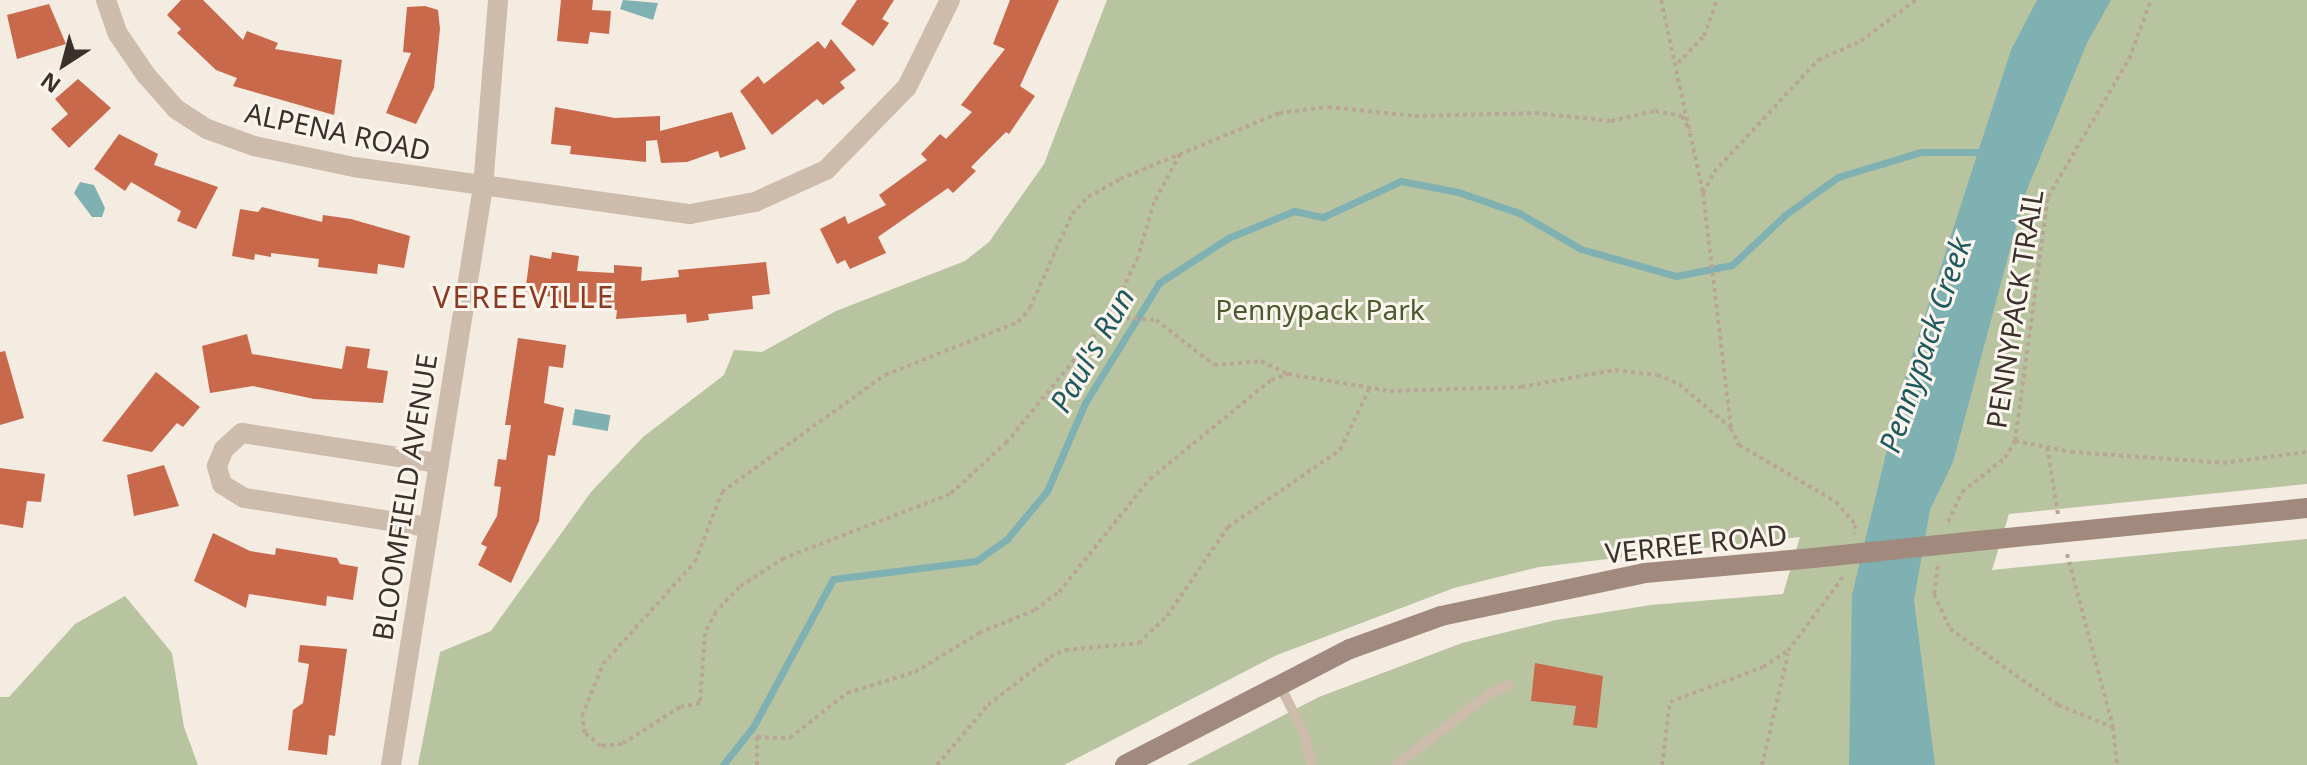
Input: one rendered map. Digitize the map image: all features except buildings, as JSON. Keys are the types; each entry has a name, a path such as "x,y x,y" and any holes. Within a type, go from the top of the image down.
{"main road":[{"name":"VERREE ROAD","path":"1125,765 1350,649 1441,616 1536,593 1645,573 2307,508"}],"street":[{"name":"ALPENA ROAD","path":"106,0 118,34 146,75 176,109 207,129 254,146 354,167 690,214 755,202 826,170 873,127 907,87 950,0"},
{"name":"BLOOMFIELD AVENUE","path":"391,765 483,187 498,0"},
{"path":"428,527 244,498 222,484 217,466 224,449 242,433 437,463"}],"lane":[{"path":"1279,684 1304,733 1312,765"},
{"path":"1396,765 1509,685"}],"path":[{"path":"1661,0 1678,63 1703,193 1714,309"},
{"path":"1678,63 1704,36 1717,0"},
{"path":"1703,193 1714,172 1818,60 1861,41 1916,0"},
{"name":"PENNYPACK TRAIL","path":"1947,527 1962,492 2005,458 2015,441 2048,197 2129,59 2151,0"},
{"path":"1180,154 1154,202 1138,257 1110,316 1007,442 950,494 784,558 739,587 716,612 705,633 700,703 680,707 622,744 601,746 585,733 582,716 603,664 695,562 709,514 722,492 885,375 1018,322 1030,308 1072,214 1088,197 1180,154 1279,113 1328,107 1415,116 1535,113 1611,121 1655,111 1682,116 1690,131"},
{"path":"1110,316 1156,320 1214,365 1261,361 1288,374 1370,387 1521,387 1615,370 1657,375 1679,384 1731,428"},
{"path":"757,765 757,737 790,738 847,693 915,672 979,633 1035,610 1059,592 1150,479 1271,380 1288,374"},
{"path":"937,765 988,705 1050,657 1065,650 1139,643 1167,616 1228,527 1340,450 1370,387"},
{"path":"2015,441 2047,447 2223,463 2307,452"},
{"path":"2047,447 2062,533 2113,727 2117,765"},
{"path":"1941,553 1934,594 1950,629 2058,705 2113,727"},
{"path":"1762,765 1788,651"}],"green space":[{"name":"Pennypack Park","path":"1107,0 2307,0 2307,484 2009,514 1992,570 2307,539 2307,765 1187,765 1319,697 1462,643 1556,620 1651,605 1783,594 1800,537 1539,567 1454,588 1277,655 1064,765 418,765 440,652 491,631 591,492 643,437 724,375 734,350 762,352 836,311 965,261 989,242 1044,164"},
{"path":"125,596 172,653 184,727 198,765 0,765 0,697 9,697 75,624"}],"water":[{"path":"623,0 658,3 653,20 620,9"},
{"name":"Pennypack Creek","path":"2037,0 2111,0 2087,43 2024,197 1953,462 1930,510 1914,600 1935,765 1849,765 1852,595 1902,387 2011,50"},
{"path":"80,182 94,185 105,208 102,217 92,217 74,193"},
{"path":"575,409 610,415 608,431 572,425"}],"waterway":[{"name":"Paul's Run","path":"723,765 753,727 833,579 976,561 1007,539 1047,491 1085,403 1159,283 1228,238 1294,211 1323,217 1401,181 1458,192 1519,213 1581,249 1676,276 1732,265 1785,215 1838,177 1921,152 1986,152"}],"district":[{"name":"VEREEVILLE","path":"524,297"}]}
